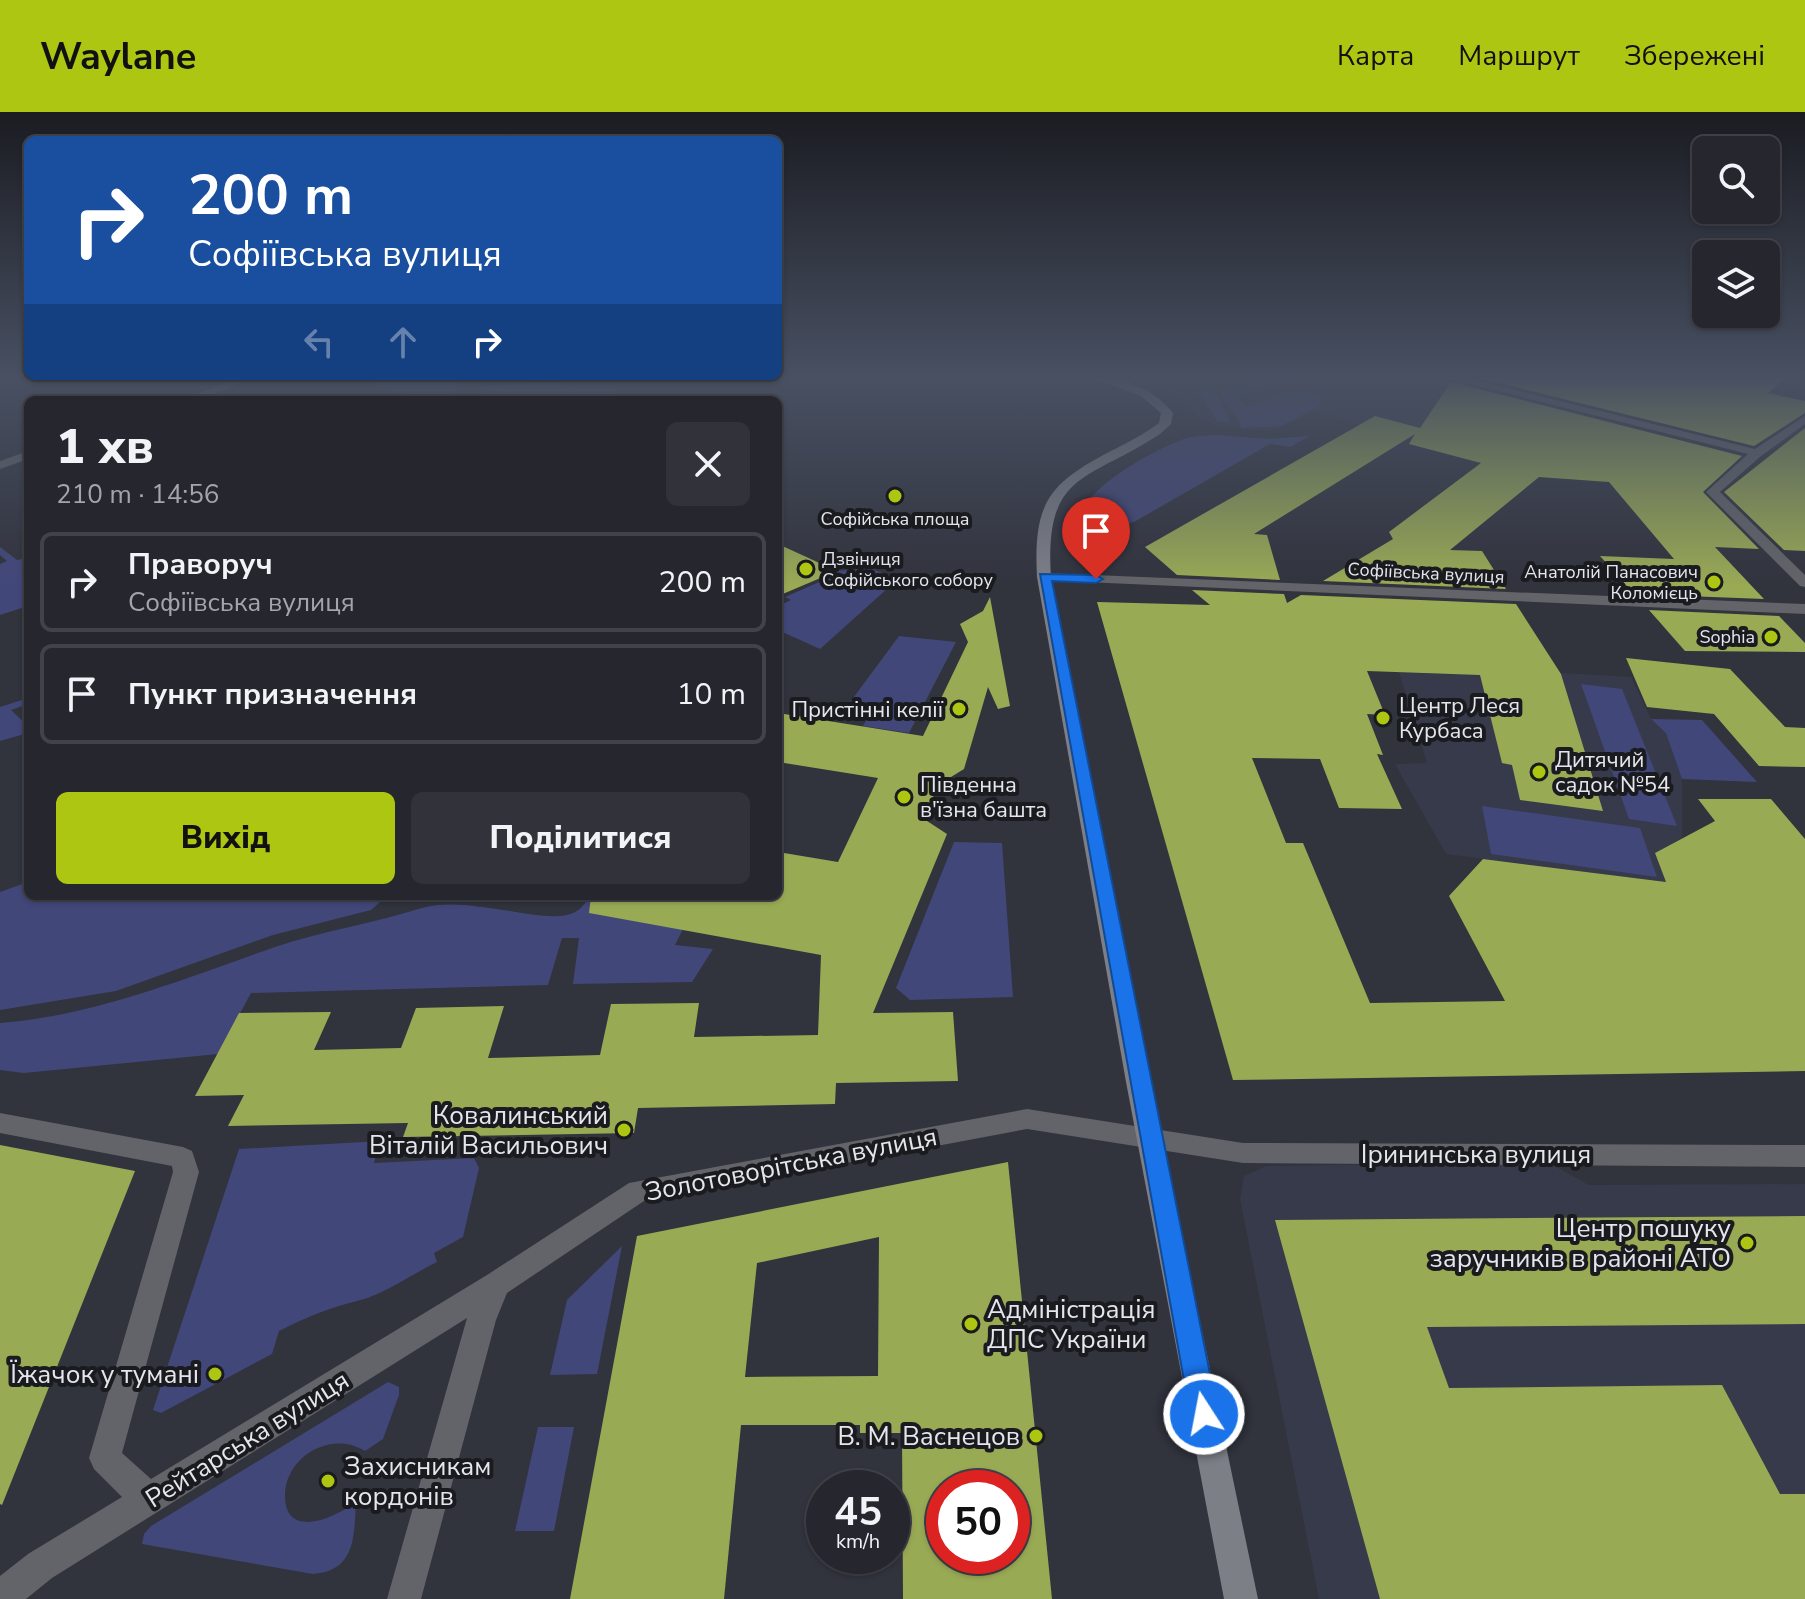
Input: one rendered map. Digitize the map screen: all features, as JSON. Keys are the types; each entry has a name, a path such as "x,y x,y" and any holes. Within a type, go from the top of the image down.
{"main road":[{"path":"1125,447 1069,480 1053,497 1042,522 1044,577 1149,1137 1241,1599"}],"street":[{"path":"1734,447 1757,453"},
{"path":"1765,447 1712,492 1805,583"},
{"path":"0,465 24,456"},
{"name":"Софіївська вулиця","path":"1044,577 1805,609"},
{"name":"Золотоворітська вулиця","path":"497,1284 638,1191 1027,1119 1149,1137"},
{"path":"0,1123 183,1158 186,1172 105,1458 149,1500"},
{"name":"Ірининська вулиця","path":"1149,1137 1243,1153 1805,1156"},
{"path":"404,1599 481,1320 497,1284"},
{"name":"Рейтарська вулиця","path":"0,1598 40,1566 497,1284"}],"shaded area":[{"path":"1164,447 1264,447 1134,522 1105,528 1082,521 1084,509 1092,497 1137,462"},
{"path":"1449,447 1588,447 1567,479"},
{"path":"0,547 17,560 24,559 24,607 0,615 0,564 7,561 0,555"},
{"path":"870,568 898,579 820,649 782,632 782,604 791,600 785,597 840,573 837,571"},
{"path":"899,636 956,642 909,733 863,726 872,710 848,705"},
{"name":"Дитячий садок №54","path":"1477,668 1631,677 1651,719 1666,732 1682,779 1682,838 1655,853 1666,882 1446,854 1395,764 1427,763 1399,672 1437,674"},
{"path":"1581,684 1622,689 1677,826 1629,819"},
{"path":"24,699 24,705 11,710 24,722 24,734 0,741 0,707"},
{"path":"1651,719 1702,720 1757,782 1682,779 1666,733"},
{"path":"1482,806 1640,828 1657,877 1491,854"},
{"path":"954,842 1002,843 1013,997 910,1000 896,988"},
{"path":"24,883 24,900 382,900 371,910 273,935 116,991 0,1010 0,892"},
{"path":"587,900 621,900 683,929 675,945 713,949 692,982 573,984 579,938 562,938 548,985 251,993 218,1054 24,1073 0,1070 0,1023 36,1019 106,1004 293,941 422,908 461,905 560,916 573,913"},
{"path":"380,1141 374,1163 474,1158 479,1168 463,1237 434,1253 437,1262 376,1294 319,1313 279,1331 272,1354 161,1413 153,1410 239,1149"},
{"path":"1547,1162 1589,1185 1805,1184 1805,1599 1319,1599 1240,1199 1244,1176 1266,1166"},
{"path":"622,1246 597,1374 550,1375 567,1300"},
{"path":"388,1382 399,1387 399,1395 383,1439 365,1451 339,1443 313,1450 302,1458 287,1481 287,1510 303,1522 326,1518 356,1501 350,1550 338,1566 313,1574 142,1544 144,1534 151,1526"},
{"path":"538,1427 574,1427 554,1531 515,1531"}],"building":[{"path":"1320,447 1393,447 1254,534 1267,535 1280,580 1177,575 1145,547"},
{"path":"1422,447 1708,447 1742,456 1703,492 1759,549 1715,547 1764,599 1634,594 1600,556 1674,559 1609,482 1539,477 1450,550 1482,551 1506,589 1323,581 1393,539 1389,532 1481,463"},
{"path":"1780,447 1805,447 1805,551 1784,550 1724,492"},
{"name":"Дзвіниця Софійського собору","path":"782,546 837,571 782,594"},
{"path":"1192,590 1284,594 1287,603 1301,595 1516,604 1561,674 1603,811 1520,800 1512,765 1502,763 1480,675 1367,671 1385,715 1367,714 1383,755 1377,754 1402,809 1339,808 1320,759 1252,758 1286,843 1303,843 1370,1003 1505,1001 1449,896 1483,859 1666,882 1655,853 1715,821 1698,799 1771,799 1805,839 1805,1071 1233,1080 1097,602 1210,605"},
{"path":"990,597 1010,706 998,709 988,687 964,769 938,785 924,819 947,834 873,1013 953,1012 958,1081 836,1083 835,1104 638,1108 634,1133 403,1137 408,1123 228,1126 244,1095 195,1096 239,1013 331,1012 314,1050 401,1048 416,1008 504,1006 488,1058 600,1055 611,1004 699,1003 694,1037 818,1035 821,955 589,913 591,900 782,900 782,853 838,862 878,778 782,763 782,714 923,736 968,642 960,624 983,611"},
{"path":"1649,610 1779,616 1805,643 1805,652 1685,651"},
{"path":"1626,658 1730,669 1785,727 1805,728 1805,767 1759,766 1714,714 1647,707"},
{"path":"0,1145 135,1171 2,1505 0,1504"},
{"path":"1008,1162 1052,1599 903,1599 903,1574 910,1574 910,1470 902,1470 902,1433 860,1433 860,1425 741,1425 724,1599 570,1599 637,1236","holes":["879,1237 878,1376 745,1377 757,1263"]},
{"path":"1805,1216 1805,1324 1427,1327 1449,1388 1722,1385 1780,1494 1805,1494 1805,1599 1380,1599 1275,1220"}],"place":[{"name":"Софійська площа","path":"895,496"},
{"name":"Дзвіниця Софійського собору","path":"806,569"},
{"name":"Анатолій Панасович Коломієць","path":"1714,582"},
{"name":"Sophia","path":"1771,637"},
{"name":"Пристінні келії","path":"959,709"},
{"name":"Центр Леся Курбаса","path":"1383,718"},
{"name":"Дитячий садок №54","path":"1539,772"},
{"name":"Південна в'їзна башта","path":"904,797"},
{"name":"Ковалинський Віталій Васильович","path":"624,1130"},
{"name":"Центр пошуку заручників в районі АТО","path":"1747,1243"},
{"name":"Адміністрація ДПС України","path":"971,1324"},
{"name":"Їжачок у тумані","path":"215,1374"},
{"name":"В. М. Васнецов","path":"1036,1436"},
{"name":"Захисникам кордонів","path":"328,1481"}],"route":[{"path":"1096,579 1044,577 1138,1082 1204,1414"}]}
